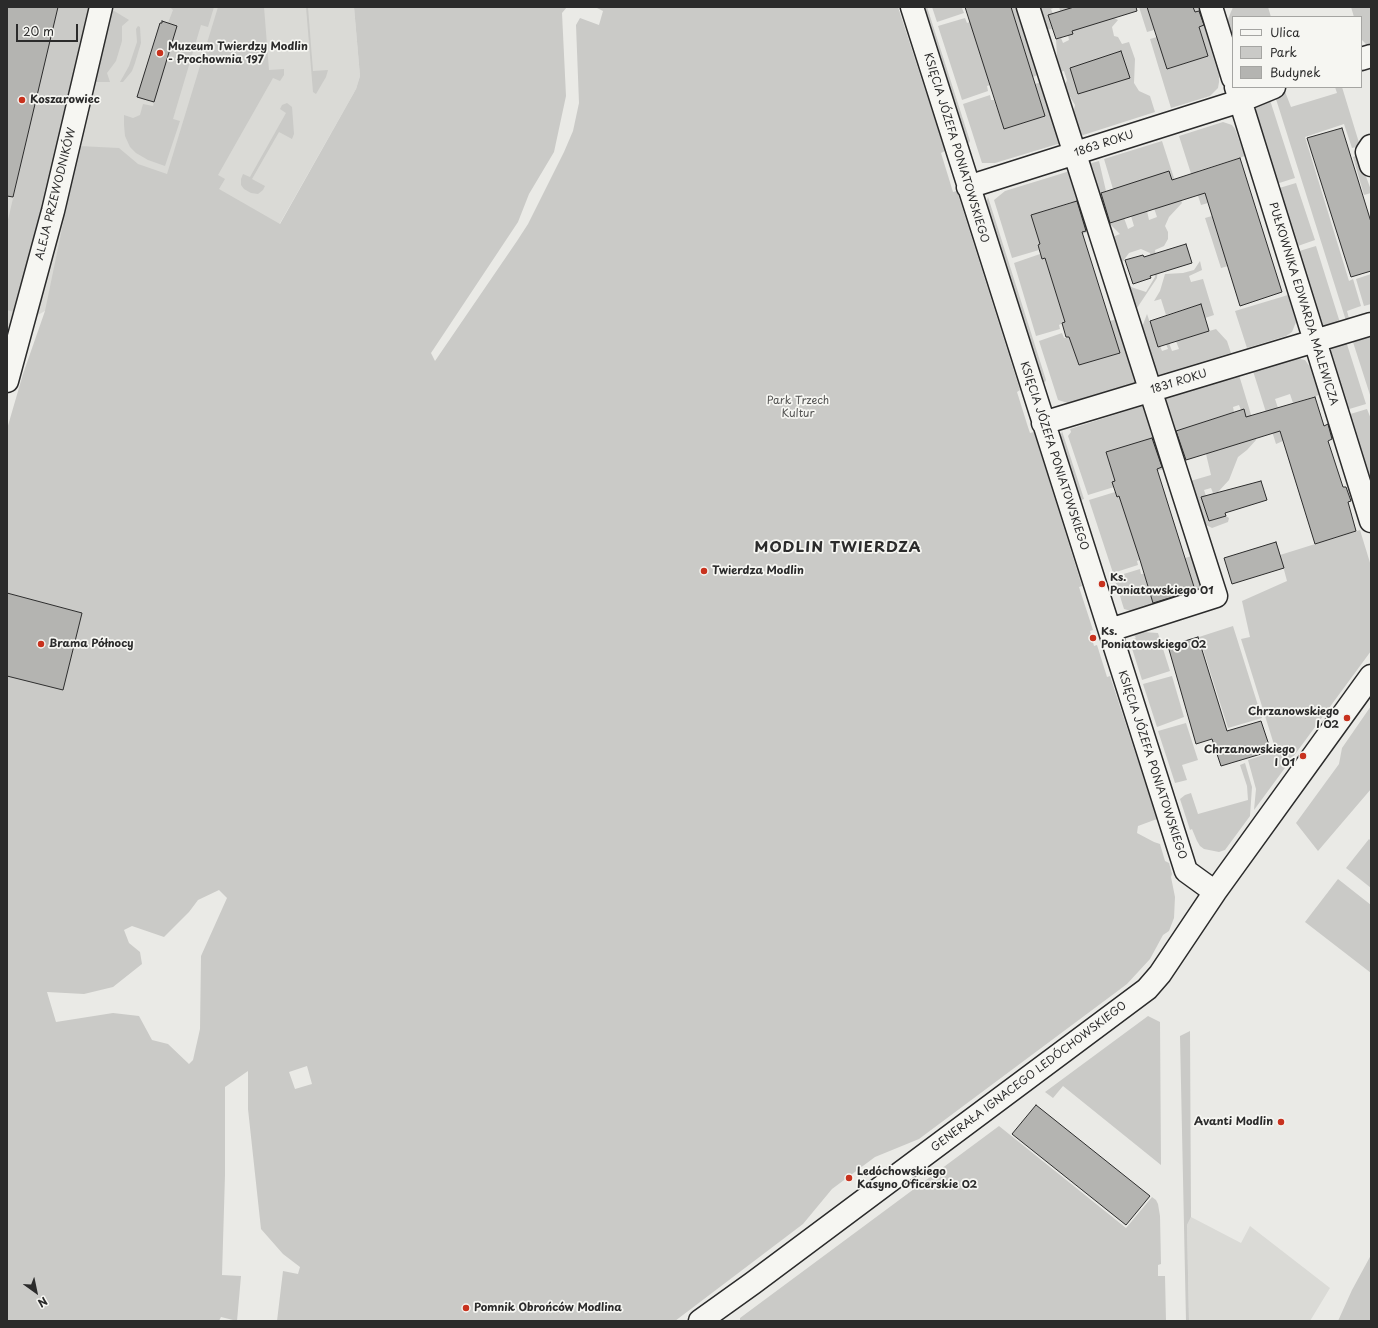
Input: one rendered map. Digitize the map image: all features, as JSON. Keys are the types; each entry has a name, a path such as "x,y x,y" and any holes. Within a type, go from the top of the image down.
{"street":[{"name":"ALEJA PRZEWODNIKÓW","path":"7,381 53,211 101,7"},
{"name":"KSIĘCIA JÓZEFA PONIATOWSKIEGO","path":"912,7 1186,871 1215,892"},
{"path":"1028,7 1216,596 1110,630"},
{"path":"1211,7 1232,75"},
{"name":"1863 ROKU","path":"968,187 1074,154 1238,94 1269,88"},
{"name":"PUŁKOWNIKA EDWARDA MALEWICZA","path":"1238,94 1371,521"},
{"path":"1371,146 1367,152 1371,166"},
{"name":"1831 ROKU","path":"1043,423 1371,324"},
{"name":"GENERAŁA IGNACEGO LEDÓCHOWSKIEGO","path":"700,1321 1147,989 1160,974 1215,892 1371,676"}],"shaded area":[{"path":"7,7 354,7 360,76 356,89 232,308 96,320 45,311 23,323 7,348"},
{"path":"1191,1217 1241,1243 1250,1226 1330,1288 1310,1321 1189,1321 1187,1225"}],"green space":[{"path":"58,7 93,7 17,313 7,310 7,224"},
{"path":"170,7 214,7 208,27 201,25 173,119 180,121 165,166 148,160 136,153 130,147 125,136 124,115 133,118 140,115 143,104 153,106 177,26 168,23 173,10"},
{"name":"Park Trzech Kultur","path":"218,7 264,7 269,70 284,69 284,75 280,81 273,78 218,175 225,179 219,189 280,224 356,89 360,76 354,7 567,7 562,13 566,96 554,152 529,194 518,222 431,353 435,361 528,224 573,131 579,103 576,25 580,18 599,25 603,11 595,7 898,7 945,151 941,153 953,192 957,191 1020,390 1017,392 1027,424 1030,433 1034,432 1082,586 1079,587 1093,630 1090,631 1094,646 1097,645 1107,677 1110,676 1157,819 1138,826 1137,833 1160,844 1165,861 1169,863 1172,874 1171,877 1175,897 1174,918 1169,931 1163,935 1150,959 1127,984 919,1139 875,1157 832,1189 803,1224 675,1321 277,1321 283,1271 298,1274 300,1267 283,1254 261,1229 248,1109 248,1071 225,1087 225,1175 222,1275 241,1276 237,1321 221,1317 219,1321 7,1321 7,676 63,690 82,613 7,593 7,429 23,374 45,311 79,146 119,148 138,164 167,174","holes":["219,890 227,898 201,956 200,1029 193,1060 189,1064 168,1044 152,1040 139,1016 113,1013 56,1022 47,992 84,994 113,987 142,964 140,952 129,943 124,930 132,926 164,937 189,912 198,900","307,1066 312,1084 295,1089 289,1072"]},
{"path":"306,7 308,7 313,71 328,70 326,77 316,94 313,92"},
{"path":"921,7 927,7 970,141 969,143 965,144"},
{"path":"932,7 965,7 962,8 964,13 937,22"},
{"path":"1011,7 1019,7 1040,74 1033,77"},
{"path":"1037,7 1056,7 1051,9 1053,14 1048,15 1052,29 1043,30"},
{"path":"1059,7 1093,7 1118,20 1112,27 1114,36 1118,37 1122,44 1129,42 1135,59 1134,83 1139,91 1150,96 1155,112 1077,137 1073,114 1075,105 1064,87 1067,80 1064,71 1058,72 1056,39 1061,38 1063,43 1069,40 1068,35 1073,34 1065,10 1060,11"},
{"path":"1139,7 1147,7 1154,30 1147,32"},
{"path":"1193,7 1198,7 1219,76 1218,88 1210,96 1171,108 1150,39 1157,37 1167,69 1208,56 1199,27 1203,25 1198,11 1195,12"},
{"path":"1233,7 1268,7 1271,16 1232,16 1232,45 1226,24"},
{"path":"1351,7 1371,7 1371,47 1362,40 1362,16 1354,16"},
{"path":"111,9 129,20 122,26 122,41 116,61 107,73 110,82 94,82"},
{"path":"965,18 967,23 970,22 990,85 987,86 988,91 962,100 938,26"},
{"path":"138,26 140,27 141,43 135,63 132,71 123,82 120,82 129,66 137,42 136,29"},
{"path":"1042,82 1061,143 995,163 982,163 963,104 990,95 991,100 994,100 1004,129 1045,116 1035,84"},
{"path":"1335,88 1342,88 1360,146 1352,148 1344,124 1305,137 1349,281 1353,279 1361,306 1347,311 1351,326 1348,327 1276,99 1279,90 1284,89 1291,107 1337,93"},
{"path":"1269,97 1295,178 1276,184 1253,109 1255,103"},
{"path":"287,103 292,107 294,134 292,139 279,132 252,179 265,186 258,194 251,193 244,189 241,185 243,174 250,177 286,113 280,109 282,105"},
{"path":"1223,122 1232,125 1235,129 1245,156 1198,171 1208,203 1201,205 1179,136"},
{"path":"1162,141 1182,203 1169,217 1165,226 1168,232 1168,239 1164,246 1155,250 1158,268 1157,278 1135,311 1110,238 1120,234 1109,223 1124,218 1128,229 1134,226 1131,216 1147,211 1149,220 1157,217 1154,208 1113,189 1104,159","holes":["1141,249 1150,253 1155,277 1146,292 1131,287 1121,264 1129,253"]},
{"path":"1358,155 1371,190 1371,193 1364,195 1353,157"},
{"path":"1099,161 1106,191 1099,194 1091,185 1084,165"},
{"path":"1070,171 1089,231 1083,234 1072,202 1031,215 1040,244 1037,245 1039,250 1012,258 994,200 1005,191"},
{"path":"1296,183 1315,240 1295,247 1276,189"},
{"path":"988,197 1046,380 1041,384 985,206"},
{"path":"1212,216 1228,266 1221,268 1205,218"},
{"path":"1316,246 1342,329 1326,329 1318,320 1296,252"},
{"path":"1040,254 1042,259 1045,258 1065,322 1059,325 1060,329 1036,336 1014,263"},
{"path":"1200,261 1202,270 1189,276 1191,282 1203,279 1214,315 1205,318 1201,304 1166,315 1161,299 1154,301 1160,291 1165,274 1183,273 1194,270"},
{"path":"1371,274 1371,304 1364,306 1356,279"},
{"path":"1288,295 1296,322 1292,332 1286,336 1247,348 1235,311"},
{"path":"1147,314 1158,346 1160,346 1162,351 1168,349 1166,344 1169,343 1172,351 1179,349 1176,341 1216,329 1227,341 1231,353 1152,377 1141,330"},
{"path":"1117,319 1137,382 1068,403 1058,400 1039,341 1062,333 1064,338 1069,337 1079,365 1120,353 1110,321"},
{"path":"1371,331 1371,398 1352,339"},
{"path":"1345,338 1366,404 1346,410 1329,357 1331,349 1336,343"},
{"path":"1296,358 1305,360 1310,367 1319,395 1293,403 1290,394 1275,399 1278,408 1273,410 1283,441 1276,444 1253,371"},
{"path":"1239,375 1256,431 1256,440 1238,457 1229,480 1218,492 1213,493 1211,488 1204,490 1206,496 1201,497 1209,521 1226,516 1229,518 1228,522 1212,528 1198,521 1187,482 1211,475 1206,454 1253,439 1244,409 1241,410 1239,405 1233,407 1234,412 1170,433 1160,400"},
{"path":"1145,405 1164,469 1157,471 1148,440 1106,452 1115,481 1112,482 1114,487 1088,495 1068,436 1071,432 1070,429"},
{"path":"1367,409 1371,419 1371,492 1347,415"},
{"path":"1062,431 1084,499 1078,501 1060,438"},
{"path":"1115,492 1117,496 1119,496 1140,560 1137,561 1138,565 1113,573 1089,500"},
{"path":"1360,530 1371,566 1371,651 1254,810 1256,789 1248,760 1276,751 1241,639 1250,637 1242,601 1287,581 1280,555"},
{"path":"1192,556 1202,589 1131,611 1124,609 1114,577 1140,569 1141,574 1144,574 1153,603 1195,590 1185,558"},
{"path":"1233,626 1262,718 1228,728 1199,637"},
{"path":"1143,632 1158,633 1170,671 1142,680 1130,642 1136,638 1134,635"},
{"path":"1172,676 1184,717 1157,727 1143,684"},
{"path":"1371,706 1371,789 1318,851 1296,823 1339,764 1342,748"},
{"path":"1186,723 1198,760 1182,765 1187,780 1175,783 1158,731"},
{"path":"1245,763 1252,787 1250,816 1225,850 1219,852 1204,849 1197,841 1192,829 1190,830 1180,799 1191,793 1198,814 1248,800 1247,786 1240,765"},
{"path":"1369,839 1371,841 1371,888 1346,868"},
{"path":"1338,879 1371,905 1371,973 1305,922"},
{"path":"1148,1016 1160,1022 1161,1165 1063,1086 1053,1098 1045,1092"},
{"path":"1190,1031 1191,1217 1187,1225 1189,1321 1186,1321 1180,1036"},
{"path":"999,1126 1126,1228 1152,1197 1156,1200 1160,1216 1161,1264 1158,1265 1158,1276 1165,1276 1166,1321 740,1321 740,1318"},
{"path":"1371,1255 1371,1321 1338,1321 1352,1290"}],"building":[{"name":"Koszarowiec","path":"7,7 58,7 13,197 7,196"},
{"path":"965,7 1011,7 1045,116 1004,129"},
{"path":"1074,7 1136,7 1137,11 1072,31 1073,34 1056,39 1048,15"},
{"path":"1147,7 1193,7 1195,12 1199,11 1204,25 1199,27 1208,56 1167,69"},
{"path":"162,21 177,26 154,102 137,97 160,23 162,23"},
{"path":"1121,51 1130,78 1078,94 1070,68"},
{"path":"1342,128 1371,222 1371,271 1351,277 1307,138"},
{"path":"1240,158 1282,292 1240,306 1205,193 1110,223 1101,193 1169,171 1172,180"},
{"path":"1077,201 1086,231 1082,232 1120,353 1079,365 1069,337 1066,337 1062,323 1065,322 1045,258 1042,259 1038,245 1040,244 1031,215"},
{"path":"1186,244 1192,263 1150,276 1151,278 1133,284 1125,260 1143,255 1144,257"},
{"path":"1201,304 1209,331 1158,347 1150,321"},
{"path":"1315,397 1324,426 1328,424 1332,439 1328,441 1343,487 1346,487 1351,501 1348,502 1356,531 1315,544 1280,431 1186,460 1176,431 1244,409 1246,417"},
{"path":"1152,438 1162,467 1157,469 1195,590 1153,603 1119,496 1117,497 1112,482 1115,481 1106,452"},
{"path":"1261,481 1267,500 1225,513 1226,516 1209,521 1201,497"},
{"path":"1276,542 1284,568 1232,584 1224,558"},
{"name":"Brama Północy","path":"7,593 82,613 63,690 7,676"},
{"path":"1198,637 1227,731 1261,721 1271,751 1221,766 1212,739 1196,744 1168,646"},
{"path":"1036,1105 1150,1196 1126,1225 1012,1134"}],"place":[{"name":"Muzeum Twierdzy Modlin - Prochownia 197","path":"160,53"},
{"name":"Koszarowiec","path":"22,100"},
{"name":"Twierdza Modlin","path":"704,571"},
{"name":"Ks. Poniatowskiego 01","path":"1102,584"},
{"name":"Ks. Poniatowskiego 02","path":"1093,638"},
{"name":"Brama Północy","path":"41,644"},
{"name":"Chrzanowskiego I 02","path":"1347,718"},
{"name":"Chrzanowskiego I 01","path":"1303,756"},
{"name":"Avanti Modlin","path":"1281,1122"},
{"name":"Ledóchowskiego Kasyno Oficerskie 02","path":"849,1178"},
{"name":"Pomnik Obrońców Modlina","path":"466,1308"}],"district":[{"name":"MODLIN TWIERDZA","path":"838,548"}]}
